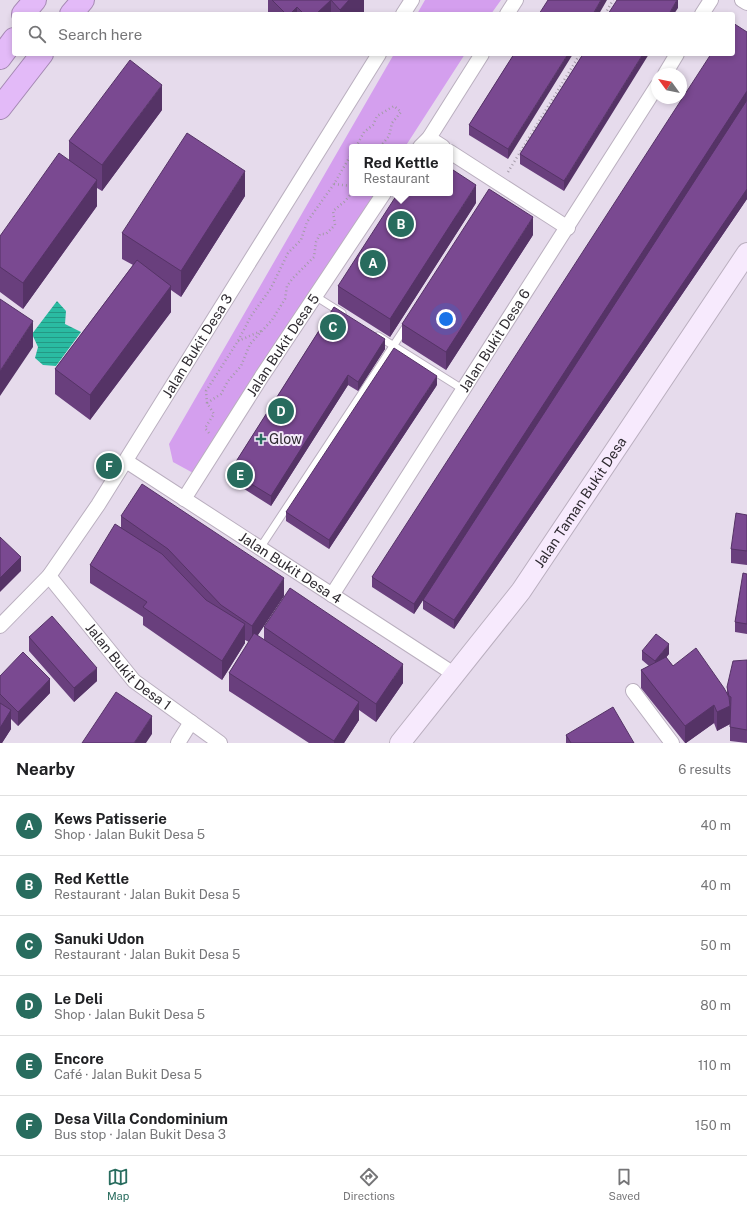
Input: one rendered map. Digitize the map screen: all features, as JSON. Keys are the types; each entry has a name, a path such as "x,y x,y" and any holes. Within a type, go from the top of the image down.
{"highway":[{"path":"25,12 35,0"},
{"path":"33,12 42,0"},
{"path":"75,12 84,0"},
{"path":"0,43 12,28"},
{"path":"0,58 12,42"},
{"path":"0,108 36,56"},
{"path":"0,108 40,56"}],"street":[{"path":"404,12 412,0"},
{"path":"508,12 516,0"},
{"path":"703,12 711,0"},
{"path":"742,0 747,3"},
{"name":"Jalan Bukit Desa 3","path":"0,626 49,576 126,461 377,56"},
{"path":"425,143 481,56"},
{"path":"669,68 676,56"},
{"name":"Jalan Bukit Desa 6","path":"332,594 568,228 651,96"},
{"path":"453,154 498,187 568,228"},
{"name":"Jalan Bukit Desa 5","path":"184,499 315,296 382,196"},
{"name":"Jalan Taman Bukit Desa","path":"400,743 522,591 747,253"},
{"name":"Jalan Bukit Desa 4","path":"126,461 454,674"},
{"name":"Jalan Bukit Desa 1","path":"49,576 134,681 220,743"},
{"path":"633,691 672,743"},
{"path":"178,743 191,722"}],"lane":[{"path":"315,296 348,317"},
{"path":"260,548 410,320"},
{"path":"374,334 464,390"}],"path":[{"path":"606,12 613,0"},
{"path":"498,187 579,56"},
{"path":"358,144 364,132 373,125 377,116 394,106 401,112 392,123 389,136 382,144"},
{"path":"215,450 212,438 205,428 214,414 207,403 206,391 238,341 251,316 271,288 288,253 301,240 307,222 334,184 349,158"},
{"path":"334,184 349,186"},
{"path":"207,403 221,394 228,382 241,366 250,344 262,331 285,299 287,286 314,257 316,242 320,234 326,234 335,225 334,211 349,196"},
{"path":"238,341 262,331"}],"shaded area":[{"path":"425,0 501,0 492,12 418,12"},
{"path":"393,56 464,56 407,144 349,144 349,196 374,196 195,474 173,462 169,444"},
{"path":"57,301 66,311 65,324 81,332 56,366 43,365 35,358 38,347 32,334"}],"building":[{"path":"272,0 331,0 318,12 302,12 297,7 292,12 284,12"},
{"path":"331,0 349,0 340,10"},
{"path":"548,0 601,0 594,12 540,12"},
{"path":"617,0 677,0 670,12 609,12"},
{"path":"735,24 747,32 747,91 414,604 372,577 679,104 687,104 687,91 710,56 735,56"},
{"path":"513,56 567,56 508,149 469,125"},
{"path":"582,56 642,56 564,181 520,154"},
{"path":"130,60 162,85 102,165 69,141"},
{"path":"747,100 747,189 454,620 423,600"},
{"path":"187,133 245,171 181,271 122,233"},
{"path":"59,153 97,180 23,283 0,267 0,236"},
{"path":"453,170 476,185 390,319 338,286 396,196 453,196"},
{"path":"489,189 533,217 446,352 402,324"},
{"path":"137,260 171,286 90,395 55,369"},
{"path":"0,299 33,321 0,371"},
{"path":"334,307 385,339 358,382 348,375 271,496 230,471"},
{"path":"394,348 437,376 329,540 286,512"},
{"path":"142,484 284,578 252,626 221,605 168,549 121,516"},
{"path":"736,513 747,515 747,551 731,549"},
{"path":"115,524 162,554 206,600 245,624 222,661 143,607 147,602 90,565"},
{"path":"0,537 21,557 0,578"},
{"path":"743,573 747,574 747,624 735,622"},
{"path":"290,588 403,664 376,704 264,627"},
{"path":"52,616 97,668 74,688 29,637"},
{"path":"254,633 359,702 334,741 229,673"},
{"path":"656,634 669,644 655,661 642,651"},
{"path":"696,648 724,688 729,697 730,706 717,712 714,705 685,726 641,670 666,657 673,666"},
{"path":"23,652 50,679 18,712 0,694 0,676"},
{"path":"747,660 747,730 730,727 731,697 729,696 727,687 733,661"},
{"path":"116,692 152,716 134,743 82,743"},
{"path":"0,703 11,710 0,728"},
{"path":"613,707 634,743 571,743 566,735"}],"place":[{"name":"Red Kettle","path":"401,224"},
{"name":"Kews Patisserie","path":"373,263"},
{"name":"Sanuki Udon","path":"333,327"},
{"name":"Le Deli","path":"281,411"},
{"name":"Glow","path":"261,439"},
{"name":"Desa Villa Condominium","path":"109,466"},
{"name":"Encore","path":"240,475"}]}
